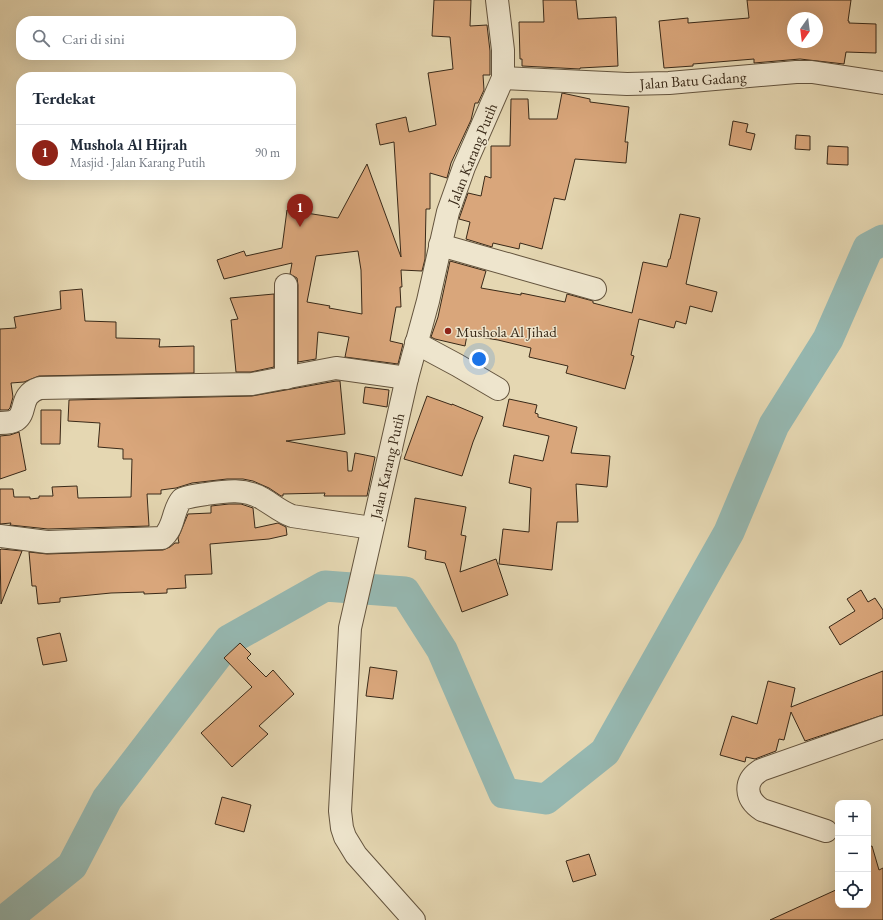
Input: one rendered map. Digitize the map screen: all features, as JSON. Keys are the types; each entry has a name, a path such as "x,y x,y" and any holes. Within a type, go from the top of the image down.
{"street":[{"name":"Jalan Karang Putih","path":"414,920 356,855 345,837 342,828 340,811 350,628 407,378 428,301 448,212 464,167 503,78 503,50 497,0"},
{"name":"Jalan Batu Gadang","path":"503,78 619,84 669,83 796,72 812,72 883,84"},
{"path":"440,245 595,289"},
{"path":"286,285 286,378"},
{"path":"416,343 498,389"},
{"path":"0,423 17,420 20,416 28,394 40,388 252,384 336,368 407,378"},
{"path":"0,536 48,542 162,538 170,529 179,502 182,499 230,490 253,494 284,513 292,516 371,533"},
{"path":"826,831 762,810 755,805 749,791 748,785 750,779 754,774 761,770 883,727"}],"building":[{"path":"434,0 471,0 470,26 487,25 490,51 490,75 483,75 484,90 478,103 475,103 471,120 451,163 447,178 430,173 430,209 426,209 425,259 422,271 401,270 401,307 396,307 390,341 403,344 398,364 345,357 349,337 318,332 316,359 298,362 298,285 297,278 290,274 292,263 224,279 217,260 244,251 246,256 282,248 287,210 338,218 367,164 401,257 394,142 380,145 376,124 406,117 409,132 436,125 428,73 453,69 450,37 432,36","holes":["358,251 361,270 362,314 307,302 316,256"]},
{"path":"543,0 576,0 578,19 616,17 618,66 580,69 522,66 522,59 520,59 519,22 544,22"},
{"path":"747,0 851,0 849,23 876,24 876,53 846,52 844,64 800,59 754,63 754,59 664,68 659,21 688,18 688,23 749,18"},
{"path":"562,93 590,99 590,102 629,107 625,142 628,142 626,163 575,159 565,200 554,198 542,249 520,243 519,249 493,243 492,247 466,239 470,222 459,219 468,193 481,196 485,176 491,178 491,146 510,146 511,99 528,99 529,119 557,119"},
{"path":"733,121 748,124 746,132 755,134 751,150 729,145"},
{"path":"796,135 810,136 810,150 795,149"},
{"path":"828,146 848,147 848,165 827,164"},
{"path":"680,214 700,218 686,284 717,292 712,312 690,306 686,324 676,321 674,328 639,319 631,355 634,356 625,389 566,373 568,366 529,357 531,348 498,340 467,335 465,346 431,337 438,317 450,261 486,271 481,288 521,295 521,293 565,302 567,294 593,301 593,303 632,313 643,262 667,267"},
{"path":"82,289 85,321 116,322 116,338 160,339 159,347 194,346 194,373 39,376 24,382 11,383 13,397 10,408 8,410 0,410 0,329 16,328 14,317 61,309 60,291"},
{"path":"274,294 274,367 251,372 236,372 231,320 238,319 230,298"},
{"path":"340,381 345,434 286,441 347,452 348,471 352,471 355,453 375,457 367,496 324,496 325,493 283,494 283,496 281,496 269,488 253,481 243,479 227,479 192,483 176,488 161,490 161,494 147,494 149,526 48,529 10,525 11,523 0,524 0,489 13,489 14,497 30,497 30,499 39,498 39,496 53,496 52,487 77,486 78,498 131,497 132,459 123,459 123,449 98,447 100,423 68,421 69,400 252,396"},
{"path":"365,387 389,390 387,407 363,403"},
{"path":"427,396 452,404 483,417 462,476 404,459"},
{"path":"509,399 537,405 535,413 538,414 538,417 577,427 571,453 610,456 607,487 576,484 578,522 557,522 552,570 499,564 503,529 529,532 531,488 509,483 514,455 543,461 549,436 503,426"},
{"path":"41,410 61,410 60,444 41,444"},
{"path":"19,432 26,470 0,479 0,436"},
{"path":"415,498 466,507 461,535 466,536 460,572 496,559 508,595 462,612 445,563 425,559 426,551 408,547"},
{"path":"241,504 253,508 255,528 278,523 286,527 287,535 269,539 210,544 212,574 185,575 186,588 167,589 167,593 111,593 60,598 60,602 38,604 36,586 32,586 29,552 47,554 163,550 175,543 179,543 178,538 188,514 211,513 211,506"},
{"path":"0,550 22,551 1,604"},
{"path":"861,590 868,602 875,598 883,610 883,618 840,645 829,627 855,611 847,599"},
{"path":"60,633 67,661 43,665 37,638"},
{"path":"240,643 251,654 247,658 266,677 273,670 294,694 259,726 268,734 232,767 201,733 252,687 224,658"},
{"path":"370,667 397,671 393,699 366,696"},
{"path":"883,671 883,715 805,741 791,712 784,740 779,739 776,751 755,759 746,757 745,762 720,755 732,716 757,724 768,681 795,688 791,707"},
{"path":"222,797 251,805 244,832 215,824"},
{"path":"871,846 879,870 883,868 883,920 770,920 835,890 835,908 871,908"},
{"path":"589,854 596,875 573,882 566,861"}],"waterway":[{"path":"5,920 72,866 107,799 229,640 325,586 405,592 442,650 504,793 546,799 605,752 729,532 774,425 828,339 868,248 883,240"}],"place":[{"name":"Mushola Al Hijrah","path":"300,227"},
{"name":"Mushola Al Jihad","path":"448,331"}]}
